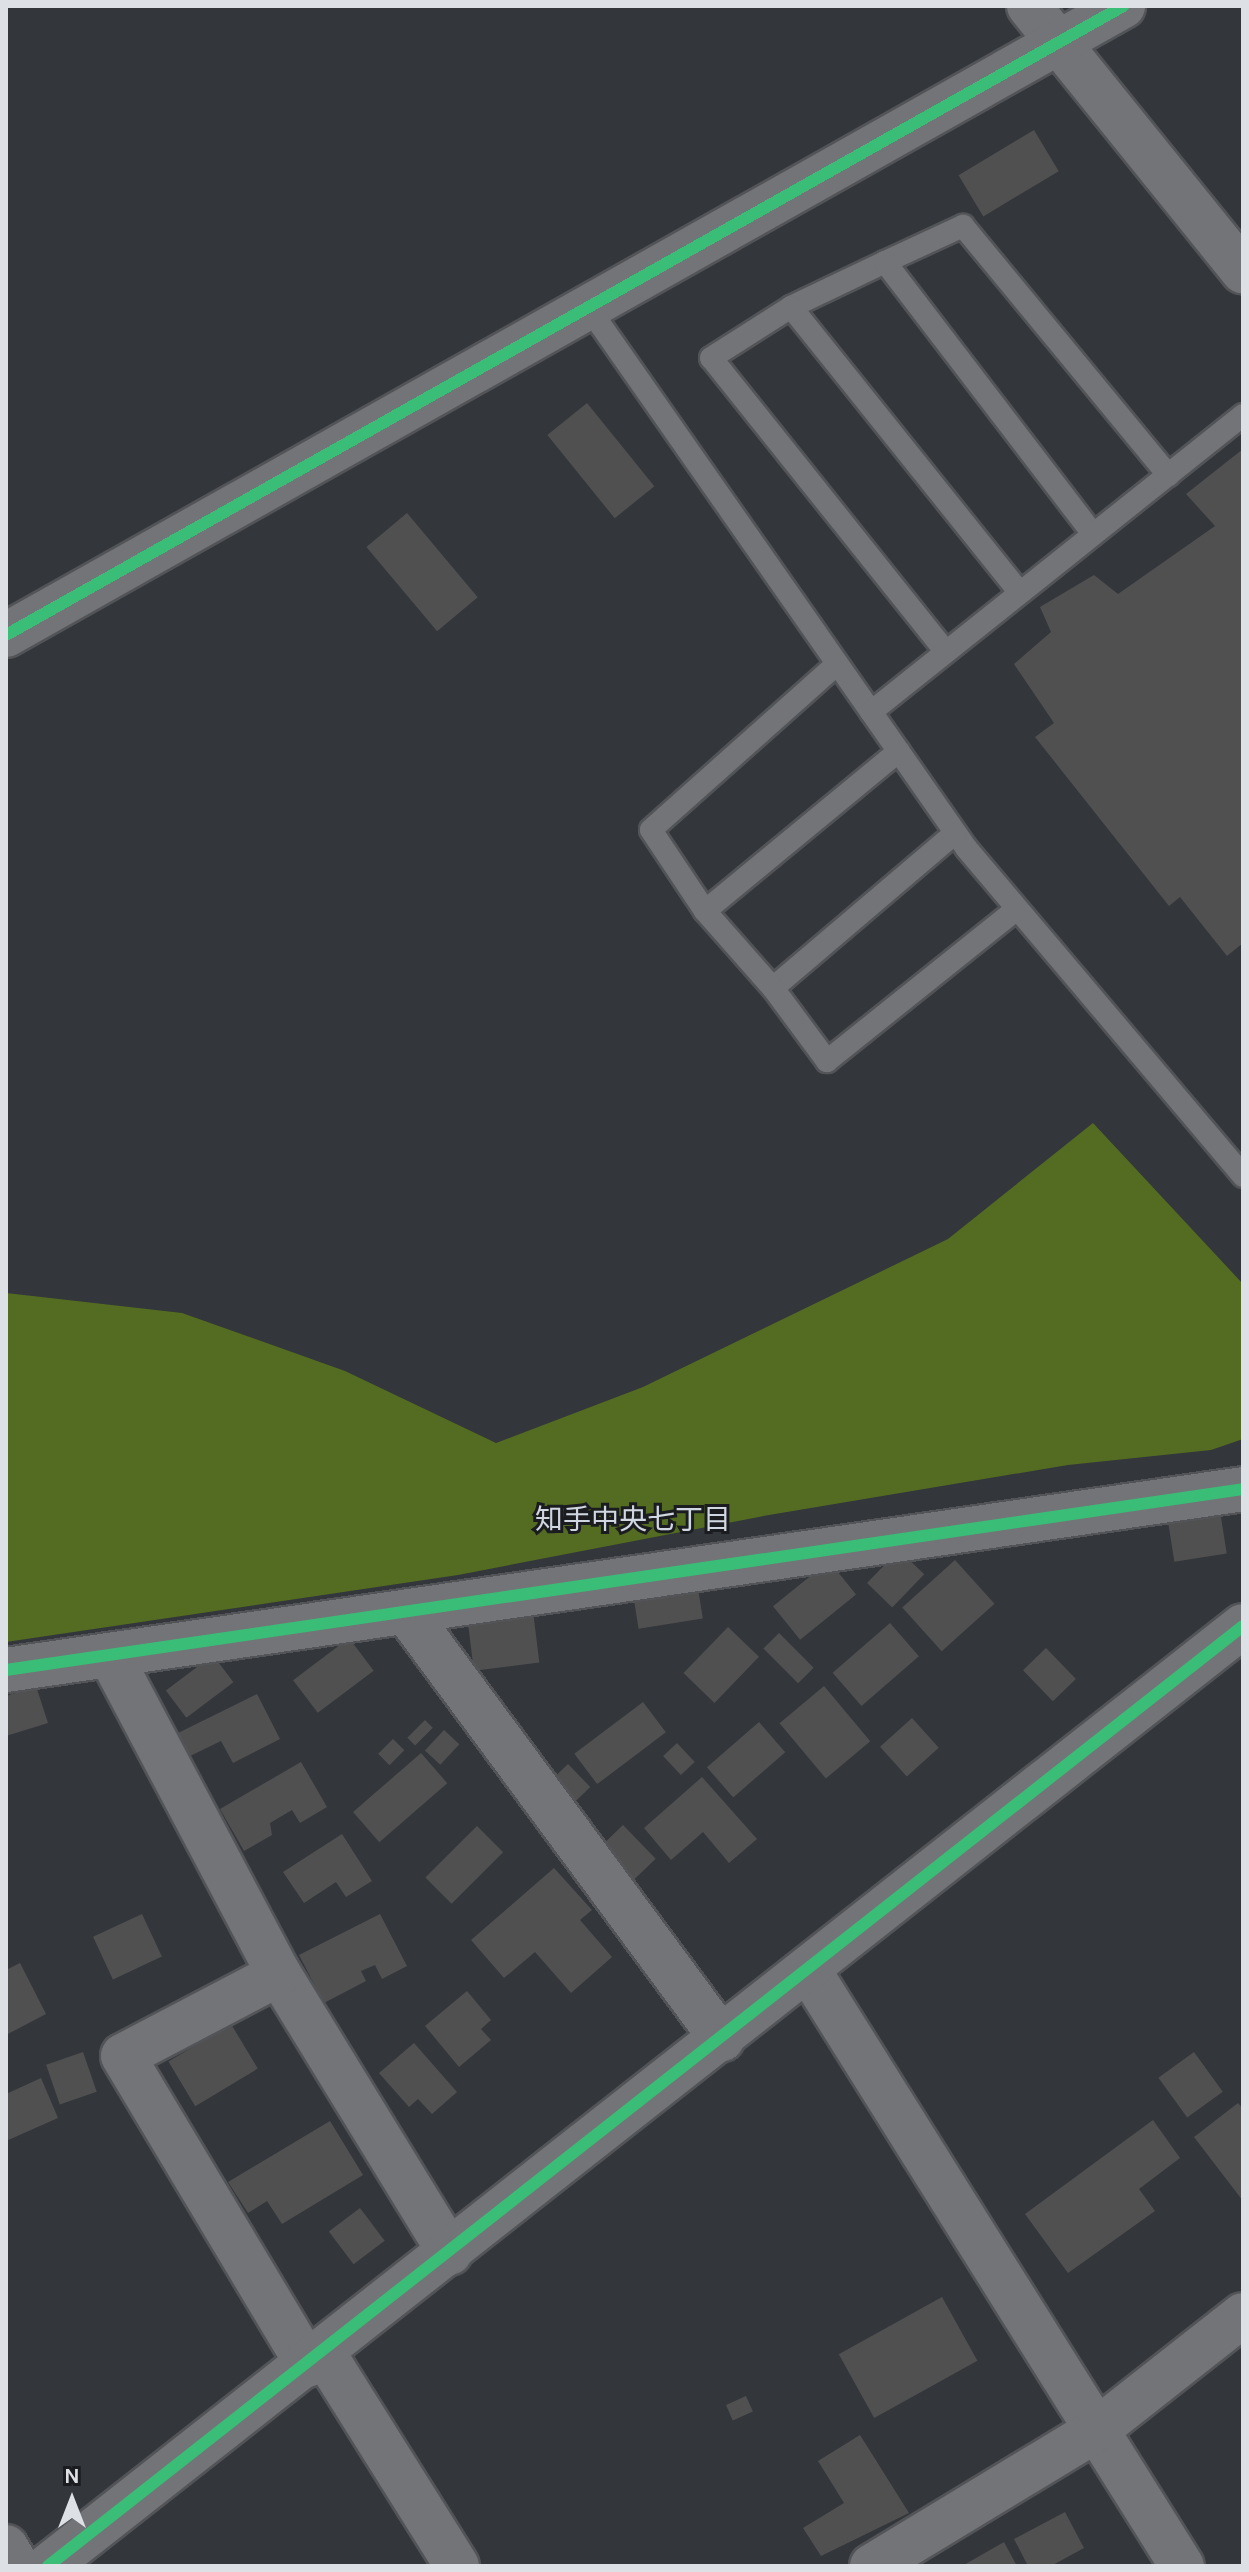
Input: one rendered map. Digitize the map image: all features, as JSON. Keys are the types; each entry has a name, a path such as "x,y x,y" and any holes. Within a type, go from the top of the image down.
{"street":[{"path":"1029,6 1243,271"},
{"path":"6,635 1123,6"},
{"path":"6,1670 1243,1489"},
{"path":"407,1613 722,2039"},
{"path":"48,2566 316,2360 1243,1626"},
{"path":"111,1657 279,1974 450,2253"},
{"path":"809,1971 1182,2566"},
{"path":"279,1974 123,2056 316,2360 457,2566"},
{"path":"872,2566 1098,2429 1243,2315"},
{"path":"6,2547 17,2566"}],"lane":[{"path":"946,652 711,358 791,307 963,226 1168,475"},
{"path":"885,262 1093,534"},
{"path":"588,307 955,833 1243,1176"},
{"path":"791,307 1020,593"},
{"path":"871,712 1243,415"},
{"path":"837,664 651,830 705,911 773,988 827,1061 1017,909"},
{"path":"705,911 899,751"},
{"path":"773,988 955,833"}],"green space":[{"path":"1093,1123 1243,1284 1243,1439 1211,1450 1068,1465 769,1515 458,1575 6,1642 6,1293 182,1313 345,1371 496,1443 643,1387 948,1239"}],"building":[{"path":"1034,130 1059,171 983,216 959,175"},
{"path":"587,403 654,486 615,518 547,435"},
{"path":"1243,449 1243,943 1227,956 1180,897 1169,906 1035,737 1054,723 1014,664 1051,632 1040,607 1094,575 1118,594 1215,526 1186,494"},
{"path":"407,513 478,597 437,631 366,547"},
{"path":"1220,1511 1227,1553 1174,1562 1168,1519"},
{"path":"899,1550 924,1574 892,1607 867,1583"},
{"path":"955,1560 994,1604 942,1651 902,1608"},
{"path":"829,1561 856,1594 800,1640 773,1606"},
{"path":"697,1582 703,1619 639,1629 633,1592"},
{"path":"533,1611 539,1663 474,1671 467,1619"},
{"path":"890,1623 919,1656 862,1706 833,1673"},
{"path":"728,1627 759,1657 714,1703 684,1673"},
{"path":"779,1633 814,1668 798,1683 763,1649"},
{"path":"349,1638 374,1671 318,1713 293,1680"},
{"path":"1046,1648 1076,1679 1053,1701 1023,1670"},
{"path":"213,1655 233,1682 186,1718 166,1691"},
{"path":"36,1686 48,1723 6,1736 6,1696"},
{"path":"824,1686 870,1741 826,1778 780,1723"},
{"path":"257,1694 280,1739 233,1763 221,1741 188,1757 176,1734"},
{"path":"643,1702 666,1732 597,1784 574,1754"},
{"path":"912,1718 939,1748 907,1776 880,1747"},
{"path":"425,1720 433,1728 415,1745 407,1738"},
{"path":"759,1722 785,1752 733,1797 707,1767"},
{"path":"444,1730 459,1744 440,1765 425,1750"},
{"path":"393,1739 404,1750 389,1765 378,1754"},
{"path":"677,1743 695,1762 681,1775 663,1756"},
{"path":"421,1753 447,1783 379,1842 353,1812"},
{"path":"301,1762 327,1807 300,1823 292,1810 270,1823 272,1835 244,1851 220,1809"},
{"path":"568,1764 590,1787 569,1807 547,1784"},
{"path":"702,1777 757,1839 729,1863 703,1832 671,1860 644,1828"},
{"path":"623,1825 656,1859 630,1884 597,1850"},
{"path":"477,1826 503,1852 452,1904 425,1878"},
{"path":"342,1834 372,1881 346,1897 336,1882 304,1903 283,1872"},
{"path":"554,1868 592,1910 580,1920 612,1957 571,1993 535,1952 504,1978 471,1940"},
{"path":"142,1914 162,1957 113,1979 93,1937"},
{"path":"380,1914 407,1966 382,1979 375,1965 361,1971 366,1981 324,2003 299,1955"},
{"path":"20,1963 46,2014 6,2035 6,1970"},
{"path":"467,1991 491,2020 481,2029 491,2040 459,2067 425,2026"},
{"path":"231,2024 258,2069 195,2106 168,2062"},
{"path":"414,2043 457,2092 432,2114 418,2099 409,2107 379,2073"},
{"path":"83,2052 97,2092 60,2104 46,2065"},
{"path":"1194,2052 1223,2092 1187,2118 1158,2078"},
{"path":"41,2078 58,2118 6,2141 6,2094"},
{"path":"1238,2103 1243,2109 1243,2201 1194,2137"},
{"path":"1153,2120 1180,2158 1139,2189 1155,2211 1068,2273 1025,2214"},
{"path":"330,2121 363,2175 282,2224 267,2201 248,2213 228,2182"},
{"path":"360,2208 385,2241 354,2264 329,2231"},
{"path":"942,2297 977,2361 874,2418 839,2354"},
{"path":"746,2396 753,2412 733,2420 726,2405"},
{"path":"860,2435 909,2513 821,2556 803,2528 844,2503 818,2461"},
{"path":"1065,2512 1084,2548 1051,2566 1028,2566 1014,2539"},
{"path":"1004,2542 1017,2566 962,2566"}],"cycle path":[{"path":"6,635 1123,6"},
{"path":"6,1670 1243,1489"},
{"path":"48,2566 1243,1626"}],"district":[{"name":"知手中央七丁目","path":"633,1520"}]}
